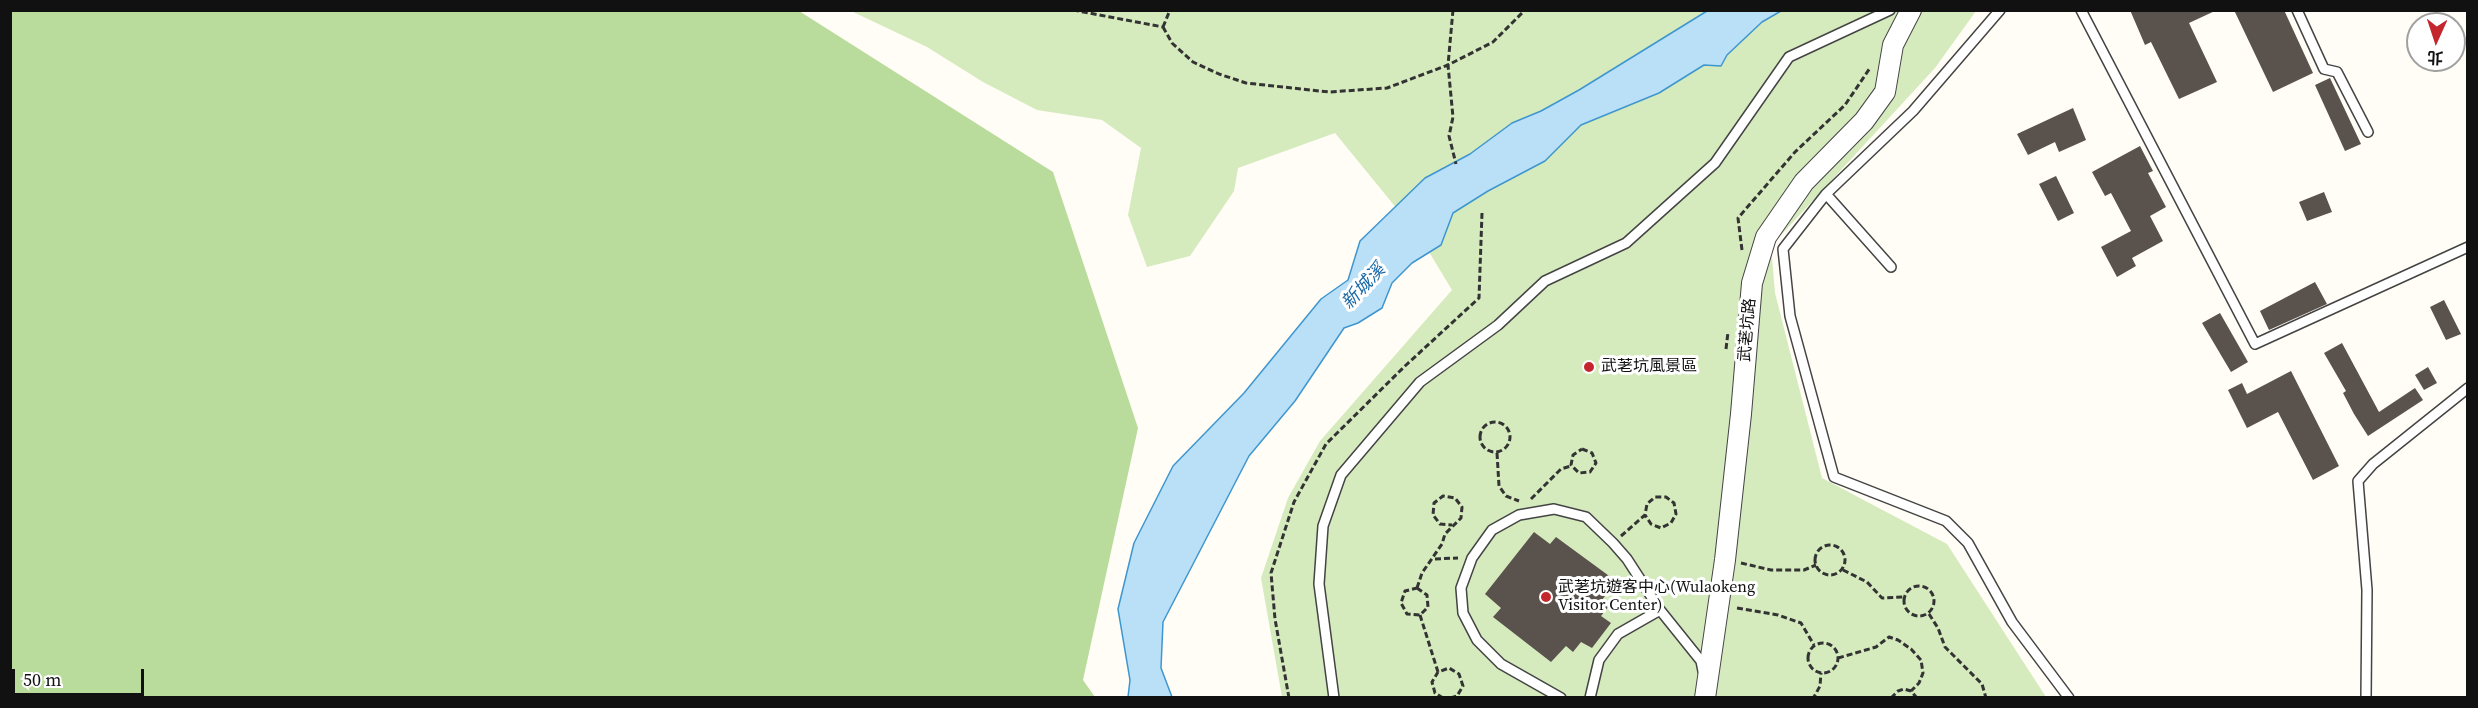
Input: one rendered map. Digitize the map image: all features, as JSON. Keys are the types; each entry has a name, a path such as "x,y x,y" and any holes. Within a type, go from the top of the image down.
{"street":[{"name":"武荖坑路","path":"1705,691 1725,560 1752,283 1766,237 1804,182 1864,122 1885,92 1893,45 1911,10"}],"lane":[{"path":"1334,698 1319,584 1323,526 1341,475 1420,382 1498,325 1545,281 1626,243 1715,163 1789,57 1890,10"},
{"path":"2000,10 1913,111 1826,194 1783,249 1790,316 1834,477 1946,521 1968,543 2012,622 2069,698"},
{"path":"2081,10 2256,344 2468,247"},
{"path":"2297,10 2324,69 2337,72 2368,132"},
{"path":"1826,194 1891,267"},
{"path":"2366,698 2367,590 2358,481 2373,464 2468,388"},
{"path":"1561,698 1501,664 1477,640 1463,613 1461,588 1472,558 1492,530 1519,515 1554,508 1586,517 1627,559 1660,610 1701,661 1705,691"},
{"path":"1590,698 1599,660 1618,634 1660,610"}],"path":[{"path":"1073,10 1163,27 1172,43 1193,62 1219,75 1246,83 1289,90 1329,92 1387,88 1449,65 1493,42 1525,10"},
{"path":"1163,27 1170,10"},
{"path":"1453,10 1449,65 1453,117 1449,136 1456,164"},
{"path":"1405,366 1479,298 1482,213"},
{"path":"1497,422 1507,428 1510,437 1506,447 1497,453 1486,450 1480,442 1480,432 1487,424 1497,422"},
{"path":"1582,449 1592,453 1596,463 1590,472 1579,473 1572,465 1573,455 1582,449"},
{"path":"1497,453 1499,486 1506,496 1519,501 1519,515"},
{"path":"1519,515 1547,482 1562,469 1572,465"},
{"path":"1417,588 1422,573 1434,560 1445,534 1461,518 1462,507 1455,498 1443,496 1434,503 1433,515 1440,524 1452,525"},
{"path":"1613,543 1645,515 1647,504 1655,497 1666,497 1674,504 1676,514 1671,524 1661,528 1651,524 1645,515"},
{"path":"1833,545 1845,554 1846,562 1839,573 1823,574 1816,565 1815,557 1819,550 1826,546 1833,545"},
{"path":"1434,560 1472,558"},
{"path":"1725,560 1771,570 1804,570 1816,565"},
{"path":"1843,570 1867,582 1882,598 1904,597"},
{"path":"1913,587 1928,588 1935,601 1929,614 1914,616 1908,612 1904,605 1904,597 1913,587"},
{"path":"1417,588 1427,595 1428,607 1420,615 1407,614 1401,603 1405,591 1417,588"},
{"path":"1717,604 1778,615 1801,623 1814,645"},
{"path":"1929,614 1938,628 1945,647 1982,684 1986,698"},
{"path":"1420,615 1438,672"},
{"path":"1838,658 1876,647 1889,637 1911,649 1921,660 1923,673 1919,683 1911,691 1898,691 1891,698"},
{"path":"1820,643 1833,646 1838,658 1833,670 1821,673 1812,669 1807,659 1814,645 1820,643"},
{"path":"1443,698 1435,693 1432,682 1438,672 1449,668 1460,674 1463,686 1457,697 1450,698"},
{"path":"1811,698 1820,686 1821,673"},
{"path":"1911,691 1917,698"},
{"path":"1791,698 1801,698"}],"green space":[{"path":"10,11 799,11 1053,172 1138,428 1083,680 1095,697 11,697"},
{"name":"武荖坑風景區","path":"851,11 1976,11 1935,68 1771,246 1775,293 1822,478 1947,544 2046,697 1282,697 1261,578 1288,498 1320,441 1452,290 1420,237 1335,133 1238,168 1234,191 1190,256 1147,267 1128,215 1141,148 1102,120 1037,110 983,82 927,47"}],"water":[{"name":"新城溪","path":"1707,11 1781,11 1762,22 1727,55 1721,66 1704,65 1659,93 1581,125 1545,161 1488,191 1453,213 1441,245 1412,263 1392,283 1382,308 1358,323 1344,328 1295,401 1249,456 1163,622 1161,668 1172,697 1128,697 1130,680 1118,609 1134,543 1173,466 1244,393 1321,299 1348,280 1360,241 1425,178 1470,154 1512,123 1541,111 1579,90"}],"building":[{"path":"2130,10 2217,10 2189,23 2217,82 2179,99 2151,42 2145,45"},
{"path":"2234,10 2284,10 2313,73 2273,92"},
{"path":"2330,78 2361,144 2345,151 2315,85"},
{"path":"2073,108 2086,140 2059,152 2055,142 2028,155 2017,134"},
{"path":"2140,146 2153,171 2148,173 2166,207 2150,216 2163,241 2132,258 2136,266 2117,277 2101,247 2131,231 2111,193 2105,196 2092,172"},
{"path":"2056,176 2074,213 2058,221 2039,184"},
{"path":"2324,192 2332,212 2307,221 2299,202"},
{"path":"2315,282 2327,304 2269,330 2260,311"},
{"path":"2444,300 2461,334 2446,340 2430,307"},
{"path":"2220,313 2248,362 2231,372 2202,323"},
{"path":"2342,343 2379,412 2415,388 2423,400 2368,436 2354,414 2343,393 2346,391 2324,353"},
{"path":"2428,367 2437,383 2424,390 2415,375"},
{"path":"2291,371 2339,466 2313,480 2278,412 2247,428 2228,390 2242,383 2247,394"},
{"name":"武荖坑遊客中心(Wulaokeng Visitor Center)","path":"1534,532 1550,544 1556,537 1616,581 1602,600 1609,606 1601,616 1611,623 1592,648 1581,642 1573,652 1566,646 1551,662 1493,617 1501,608 1485,594"}],"place":[{"name":"武荖坑風景區","path":"1589,367"},
{"name":"武荖坑遊客中心(Wulaokeng Visitor Center)","path":"1546,597"}]}
